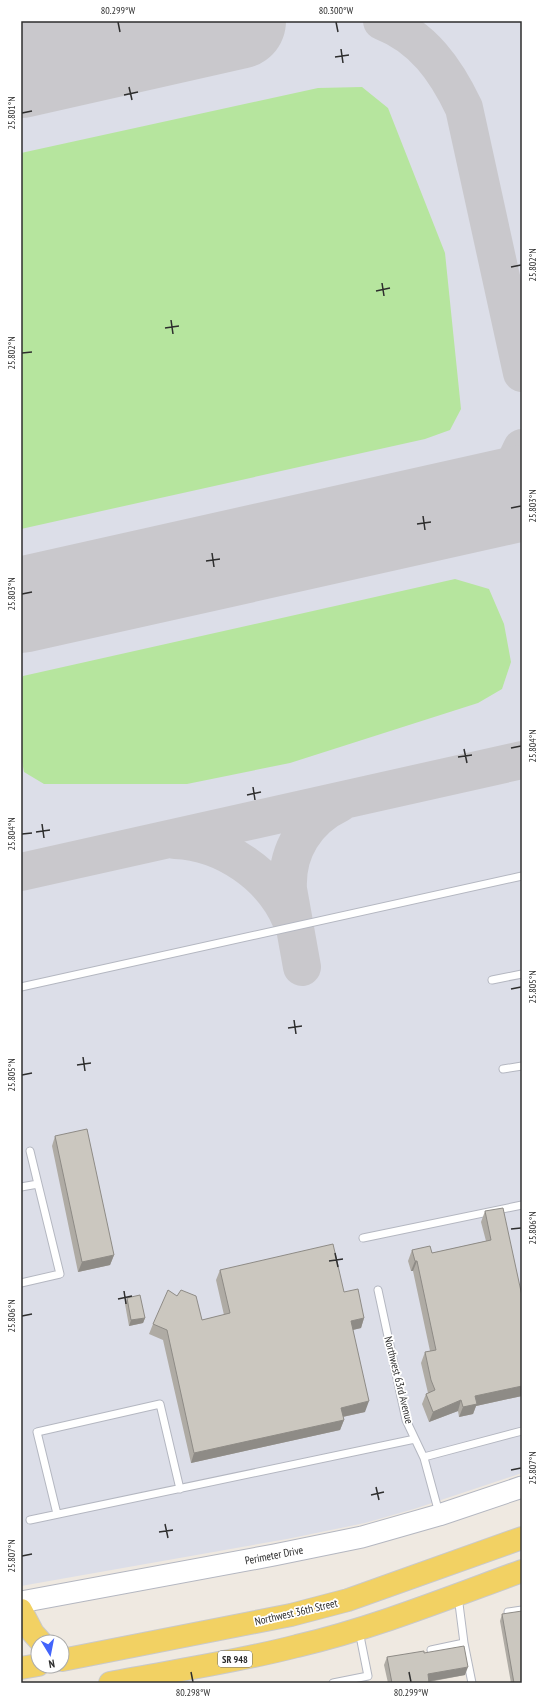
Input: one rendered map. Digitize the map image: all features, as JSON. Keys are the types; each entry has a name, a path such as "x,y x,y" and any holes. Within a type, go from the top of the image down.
{"main road":[{"name":"Northwest 36th Street","path":"70,1656 292,1615 348,1600 522,1538"},
{"name":"SR 948","path":"110,1683 177,1674 298,1646 358,1629 522,1571"},
{"path":"348,1600 358,1629"},
{"path":"21,1610 35,1634"}],"street":[{"name":"Perimeter Drive","path":"21,1602 274,1555 362,1537 439,1515 522,1487"}],"lane":[{"path":"21,987 522,876"},
{"path":"492,980 522,974"},
{"path":"504,1069 522,1066"},
{"path":"21,1283 60,1274 30,1151"},
{"path":"21,1187 38,1184"},
{"path":"363,1238 522,1206"},
{"name":"Northwest 63rd Avenue","path":"378,1290 406,1420 424,1456 439,1515"},
{"path":"57,1514 37,1432 160,1404 180,1489"},
{"path":"424,1456 522,1431"},
{"path":"30,1520 415,1440"},
{"path":"458,1594 464,1644 472,1683"},
{"path":"508,1612 522,1610"},
{"path":"333,1683 369,1679 358,1629"},
{"path":"431,1650 464,1644"}],"shaded area":[{"path":"21,21 522,21 522,1473 414,1509 365,1523 287,1539 21,1586"}],"green space":[{"path":"362,87 388,108 445,253 461,409 450,430 425,439 21,529 21,153 318,88"},
{"path":"455,579 489,589 504,624 511,662 502,689 478,703 290,763 187,784 44,784 24,772 21,756 21,681 23,676"}],"building":[{"path":"87,1129 114,1255 82,1262 55,1136"},
{"path":"503,1208 522,1296 522,1386 475,1396 477,1404 463,1407 461,1400 433,1412 426,1394 435,1390 431,1380 425,1352 436,1350 417,1261 415,1261 412,1250 430,1246 432,1253 491,1240 485,1211"},
{"path":"333,1244 344,1292 358,1289 364,1318 351,1321 369,1401 341,1408 344,1420 194,1453 167,1330 153,1324 168,1290 177,1296 181,1290 196,1296 202,1320 230,1313 220,1270"},
{"path":"140,1295 145,1318 131,1320 127,1298"},
{"path":"522,1611 522,1683 514,1683 502,1614"},
{"path":"464,1646 468,1667 428,1674 429,1683 392,1683 387,1657 424,1651 424,1653"}],"taxiway":[{"path":"216,26 240,21"},
{"path":"382,21 410,36 432,56 441,68 464,108 522,373"},
{"path":"444,510 470,501 491,490 508,473 522,448"},
{"path":"455,509 490,508 506,512 522,519"},
{"path":"21,872 522,760"},
{"path":"302,967 288,889 290,862 300,838 308,827 317,818 340,803"},
{"path":"175,840 193,842 211,847 228,854 244,864 259,875 272,889 283,904 291,920"}],"runway":[{"path":"21,70 238,21"},
{"path":"21,605 522,493"}]}
